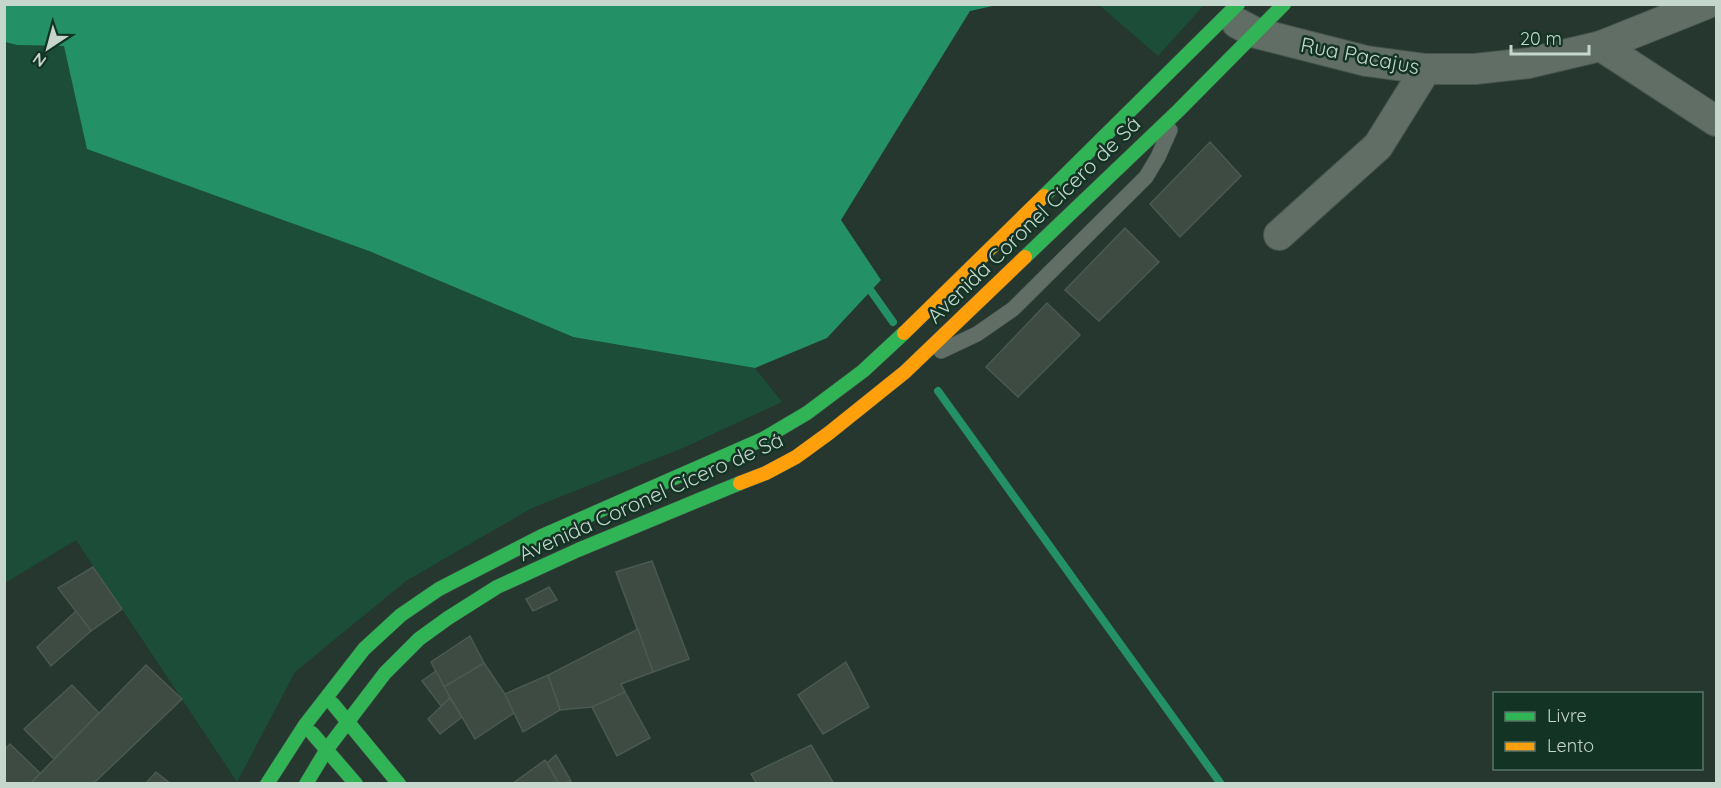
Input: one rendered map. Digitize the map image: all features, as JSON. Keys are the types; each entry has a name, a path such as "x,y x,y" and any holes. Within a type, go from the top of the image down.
{"main road":[{"name":"Avenida Coronel Cícero de Sá","path":"306,783 327,749 385,673 419,639 448,618 497,587 578,550 766,473 796,457 838,426 923,355 1178,111 1284,4"},
{"name":"Avenida Coronel Cícero de Sá","path":"267,783 305,725 364,649 401,615 439,589 542,536 763,439 807,413 862,371 923,316 1232,10"},
{"path":"327,697 399,783"},
{"path":"305,725 356,783"}],"street":[{"name":"Rua Pacajus","path":"1232,10 1256,33 1366,61 1426,69 1475,69 1518,64 1601,46 1700,6"},
{"path":"1601,46 1716,121"},
{"path":"1280,235 1378,146 1426,69"}],"lane":[{"path":"923,355 946,350 977,334 1013,309 1146,177 1158,157 1178,111"},
{"path":"489,562 497,587"}],"shaded area":[{"path":"5,4 997,5 970,11 841,220 881,280 827,338 755,368 573,337 369,251 87,149 64,46 17,45 5,42"},
{"path":"1099,5 1204,5 1158,56"},
{"path":"5,42 17,45 64,46 369,251 573,337 755,368 782,402 683,448 532,508 406,581 295,672 237,782 76,540 5,583"}],"building":[{"path":"1210,142 1241,176 1180,237 1150,204"},
{"path":"1125,228 1159,262 1099,321 1065,290"},
{"path":"1047,303 1080,335 1018,397 986,367"},
{"path":"652,561 689,659 653,672 616,572"},
{"path":"93,567 122,609 91,631 58,588"},
{"path":"549,587 557,600 533,611 526,599"},
{"path":"76,611 91,631 51,666 37,647"},
{"path":"638,629 653,672 621,684 625,692 592,707 560,710 548,675"},
{"path":"470,636 484,663 444,687 431,662"},
{"path":"846,662 869,707 823,734 798,695"},
{"path":"484,663 505,694 514,713 475,739 444,687"},
{"path":"146,665 182,699 95,782 97,784 30,784"},
{"path":"436,671 450,698 441,706 422,681"},
{"path":"548,675 560,710 523,732 505,694"},
{"path":"72,685 99,713 54,759 24,729"},
{"path":"625,692 650,738 617,756 592,707"},
{"path":"450,698 462,717 440,734 428,719"},
{"path":"10,744 40,773 30,784 4,784 4,750"},
{"path":"811,745 834,784 757,784 751,774"},
{"path":"556,755 571,781 559,784 547,763"},
{"path":"545,760 559,784 512,784"},
{"path":"156,772 171,784 145,784"}],"waterway":[{"path":"866,284 893,322"},
{"path":"938,391 1221,784"}],"traffic: fast":[{"path":"1044,196 1238,4"},
{"path":"1025,257 1178,111 1284,4"},
{"path":"267,784 305,725 364,649 401,615 439,589 542,536 763,439 807,413 863,371 904,333"},
{"path":"306,784 327,749 385,673 419,639 448,618 497,587 578,550 740,483"},
{"path":"333,704 399,784"},
{"path":"312,733 356,784"}],"traffic: slow":[{"path":"904,333 1044,196"},
{"path":"740,483 766,473 796,457 829,433 905,372 1025,257"}]}
